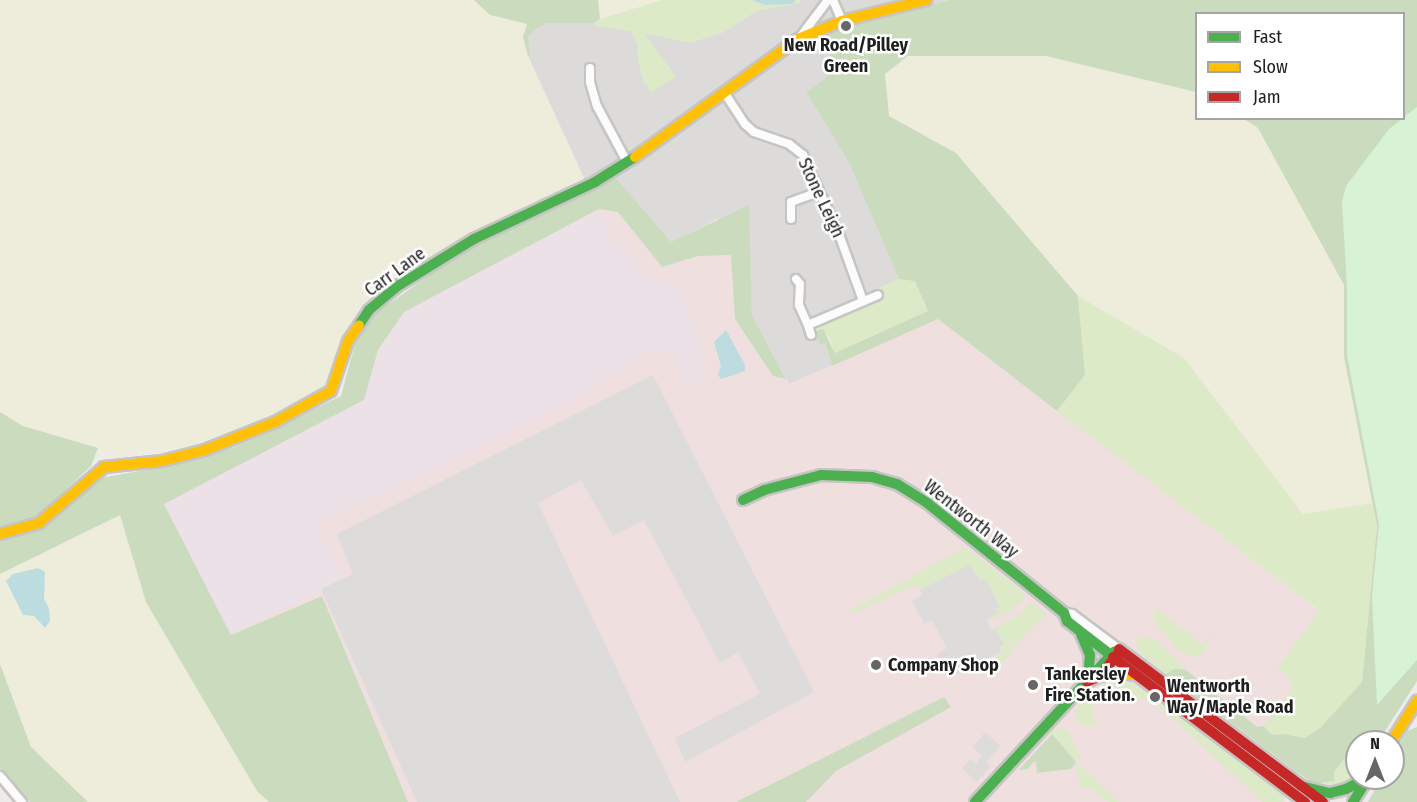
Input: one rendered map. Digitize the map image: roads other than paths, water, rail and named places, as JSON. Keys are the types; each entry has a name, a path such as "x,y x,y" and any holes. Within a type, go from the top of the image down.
{"main road":[{"name":"Carr Lane","path":"0,534 39,523 95,471 104,467 162,461 205,450 274,422 331,391 348,341 369,310 396,287 474,239 595,182 726,95 798,39 842,21 920,1"},
{"name":"Wentworth Way","path":"743,500 764,490 821,475 872,477 897,484 920,498 1064,613 1067,621 1079,631 1115,654 1323,802"},
{"path":"1079,631 1090,655 1087,683"},
{"name":"Wentworth Way","path":"1115,654 1140,676 1305,802"},
{"path":"1100,676 1115,654"},
{"path":"975,802 1115,654"},
{"path":"1087,683 1100,676 1120,673 1140,676"},
{"path":"1399,730 1417,701"},
{"path":"1301,786 1315,792 1330,793 1345,789"}],"street":[{"name":"Carr Lane","path":"798,39 828,0"},
{"path":"833,0 842,21"},
{"path":"590,68 590,82 597,106 627,162"},
{"name":"Stone Leigh","path":"726,95 745,124 754,132 789,144 803,155 840,237 864,302"},
{"path":"791,219 791,202 818,192"},
{"path":"796,279 800,284 799,304 811,335"},
{"path":"808,325 878,295"},
{"name":"Wentworth Way","path":"1064,613 1072,614 1115,654"},
{"path":"0,776 22,802"}],"water":[{"path":"752,0 796,0 793,4 765,5"},
{"path":"726,330 745,365 745,371 721,379 718,375 721,366 714,342"},
{"path":"38,568 45,572 44,599 49,608 50,621 45,628 34,616 23,615 6,581 13,574"}],"place":[{"name":"New Road/Pilley Green","path":"846,26"},
{"name":"Company Shop","path":"876,665"},
{"name":"Tankersley Fire Station.","path":"1033,685"},
{"name":"Wentworth Way/Maple Road","path":"1155,697"}]}
